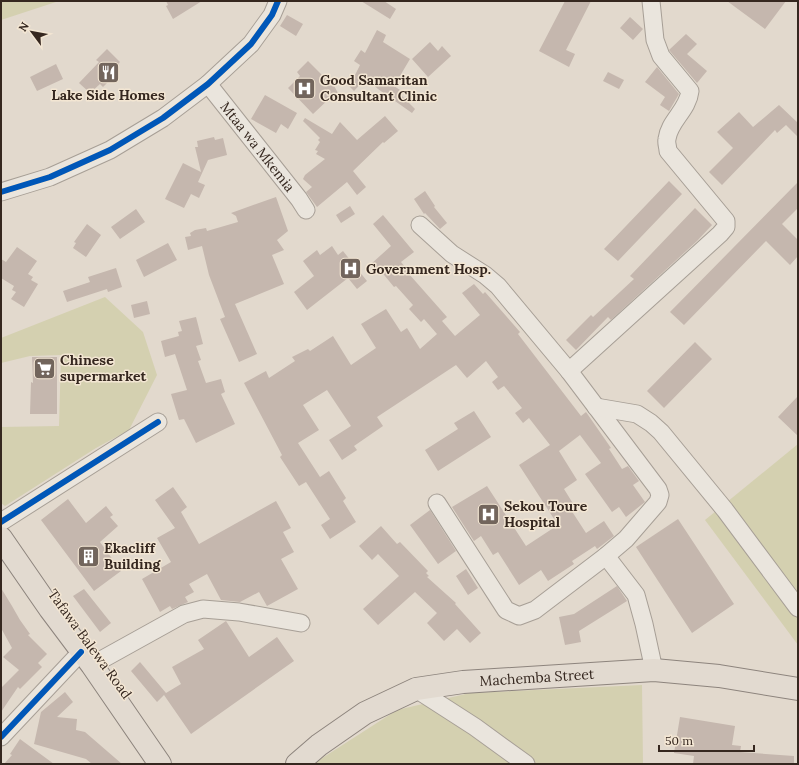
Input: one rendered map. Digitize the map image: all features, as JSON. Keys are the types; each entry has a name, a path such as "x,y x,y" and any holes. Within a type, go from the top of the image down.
{"main road":[{"name":"Tafawa Balewa Road","path":"1,538 160,764"},
{"name":"Machemba Street","path":"297,764 319,745 365,713 416,689 463,682 654,670 719,676 798,689"}],"street":[{"path":"1,192 50,177 110,150 163,118 208,84 251,44 272,14 278,1"},
{"path":"569,371 726,227 726,221 668,151 666,141 669,131 685,107 690,91 661,56 655,40 651,1"},
{"name":"Mtaa wa Mkemia","path":"208,84 299,198 306,210"},
{"path":"420,225 452,254 485,274 498,286 569,371 658,489 660,495 658,502 626,539 535,610 519,616 506,610 437,503"},
{"path":"596,407 637,414 661,432 725,510 798,608"},
{"path":"1,522 158,422"},
{"path":"606,556 636,595 654,670"},
{"path":"1,737 86,658 184,614 203,609 239,612 302,623"},
{"path":"416,689 475,727 526,764"}],"shaded area":[{"path":"1,1 59,1 1,20"},
{"path":"105,297 143,332 157,375 129,430 96,448 5,506 1,503 1,427 59,426 61,355 30,356 1,363 1,338"},
{"path":"798,444 798,645 705,520"},
{"path":"642,685 643,764 313,764 397,710 470,693"}],"building":[{"path":"166,1 202,1 173,19 166,6 168,5"},
{"path":"361,1 384,1 396,9 390,19"},
{"path":"565,1 591,1 566,50 575,54 569,67 539,51"},
{"path":"727,1 786,1 765,29"},
{"path":"287,15 303,24 296,36 280,26"},
{"path":"630,17 643,29 633,40 620,28"},
{"path":"377,30 386,35 383,42 410,59 394,86 400,90 398,92 415,109 412,113 378,89 366,78 354,91 346,83 355,75 360,65 354,61 361,50 365,53"},
{"path":"686,34 697,44 687,54 707,71 697,83 669,50"},
{"path":"430,42 438,51 442,46 451,56 428,77 412,59"},
{"path":"107,49 120,62 113,69 117,73 103,87 100,84 90,93 79,83 99,62 96,60"},
{"path":"308,61 330,83 332,82 338,93 331,97 313,114 288,88 300,76 297,72"},
{"path":"56,64 63,79 37,91 30,77"},
{"path":"657,67 679,94 669,111 660,105 665,97 645,82"},
{"path":"608,72 624,80 619,89 603,81"},
{"path":"265,95 297,113 288,129 281,124 276,133 251,119"},
{"path":"779,105 798,123 798,137 786,125 777,133 775,130 722,185 709,172 733,148 717,132 739,112 753,127"},
{"path":"385,116 398,131 384,143 383,142 353,171 366,187 357,195 347,182 317,207 306,192 312,187 303,179 305,175 325,159 316,154 318,151 315,150 320,142 318,140 320,138 303,121 305,118 332,134 340,122 357,140"},
{"path":"214,137 215,140 223,138 227,155 208,160 198,182 205,185 199,198 191,194 184,208 165,199 183,163 201,172 195,147 198,147 197,141"},
{"path":"669,181 682,194 618,261 604,249"},
{"path":"798,182 798,208 782,224 798,240 798,256 790,265 766,241 684,325 670,312"},
{"path":"425,191 435,206 434,207 447,223 440,229 425,213 424,214 414,199"},
{"path":"276,197 288,231 277,240 284,250 272,255 284,284 235,304 257,354 239,362 220,319 225,317 209,275 202,246 188,250 185,237 191,236 190,233 195,230 206,228 207,231 238,222 236,216 231,213"},
{"path":"350,206 355,214 341,223 336,215"},
{"path":"695,208 712,225 697,241 611,320 608,317 576,350 566,340 591,315 593,317 634,279 630,276"},
{"path":"136,209 145,222 120,239 111,227"},
{"path":"383,215 414,252 401,262 410,273 409,274 447,317 442,321 455,336 480,315 462,293 474,284 483,294 485,292 520,332 518,334 581,416 586,412 611,448 609,449 622,469 628,466 639,481 633,485 645,502 626,517 619,507 612,512 585,474 601,463 580,435 559,451 577,480 564,489 577,510 573,513 586,533 604,521 614,536 597,549 595,546 572,561 574,564 548,581 541,570 519,585 498,552 493,555 481,536 474,541 452,507 487,486 526,546 558,525 519,465 550,445 529,418 523,423 515,413 522,408 504,386 498,390 492,382 498,377 486,361 467,378 456,365 377,417 383,426 354,446 357,450 342,460 329,440 351,426 327,390 303,405 319,430 298,443 320,477 329,471 346,498 343,501 356,522 330,539 321,525 330,519 306,482 299,486 280,457 282,455 244,383 266,371 269,378 295,361 292,357 308,349 310,351 333,336 351,365 376,348 361,324 386,309 401,332 407,328 420,349 437,334 424,319 421,322 409,309 413,305 396,286 394,287 380,270 377,272 371,264 391,246 373,224"},
{"path":"87,224 101,235 86,257 73,248 76,243 74,242"},
{"path":"168,243 177,260 144,277 136,260"},
{"path":"332,246 338,255 343,251 367,281 357,289 348,278 307,310 294,292 314,276 303,261 317,250 320,255"},
{"path":"17,247 37,261 28,274 33,277 31,280 38,284 24,307 11,299 16,292 12,290 14,286 1,278 1,259 6,262"},
{"path":"116,268 122,287 108,292 107,289 67,302 63,291 90,282 88,277"},
{"path":"147,301 150,314 134,318 131,305"},
{"path":"196,317 203,344 196,346 201,360 198,361 206,383 221,379 225,392 221,394 235,424 196,443 184,419 179,420 171,394 187,390 175,354 165,357 161,341 179,336 178,332 182,331 179,321"},
{"path":"695,342 712,359 664,408 647,391"},
{"path":"32,357 57,357 57,414 30,414 31,382 33,383"},
{"path":"798,396 798,436 778,417"},
{"path":"474,411 491,437 438,471 425,450 458,429 454,423"},
{"path":"173,487 187,507 181,512 199,544 276,501 291,528 283,532 294,552 281,559 298,589 267,606 259,592 240,602 221,600 207,574 189,584 194,592 185,597 188,602 172,609 170,606 160,612 142,579 171,562 157,538 175,528 155,500"},
{"name":"Ekacliff Building","path":"68,499 86,523 106,506 113,515 110,517 118,526 100,542 121,571 94,591 41,520"},
{"path":"430,510 456,551 438,564 410,525"},
{"path":"678,519 734,604 692,633 636,547"},
{"path":"381,526 397,544 400,542 428,571 426,573 429,576 427,577 456,603 455,604 481,633 470,643 457,629 444,641 427,623 437,613 415,592 378,625 363,609 399,576 378,554 372,560 359,546"},
{"path":"466,569 478,588 468,595 456,576"},
{"path":"617,586 627,601 579,631 581,642 565,645 559,617 574,614"},
{"path":"1,588 30,634 28,635 47,654 38,663 42,667 20,689 18,687 1,712 1,688 19,670 3,657 12,648 1,628"},
{"path":"84,589 111,623 100,632 73,596"},
{"path":"226,621 249,657 277,637 294,661 191,734 164,695 157,702 131,671 140,662 166,693 181,684 172,667 204,649 198,640"},
{"path":"65,692 73,702 57,717 77,719 76,730 85,732 122,764 92,764 86,759 34,744 41,712"},
{"path":"680,717 735,726 732,745 741,746 740,752 794,756 794,764 693,764 694,756 674,753"},
{"path":"20,739 54,764 4,764 12,755 10,754"}],"cycle path":[{"path":"1,192 50,177 110,150 163,118 208,84 251,44 272,15 278,1"},
{"path":"1,522 158,422"},
{"path":"1,737 81,652"}],"place":[{"name":"Lake Side Homes","path":"108,73"},
{"name":"Good Samaritan Consultant Clinic","path":"305,88"},
{"name":"Government Hosp.","path":"351,269"},
{"name":"Chinese supermarket","path":"45,368"},
{"name":"Sekou Toure Hospital","path":"489,514"},
{"name":"Ekacliff Building","path":"89,556"}]}
